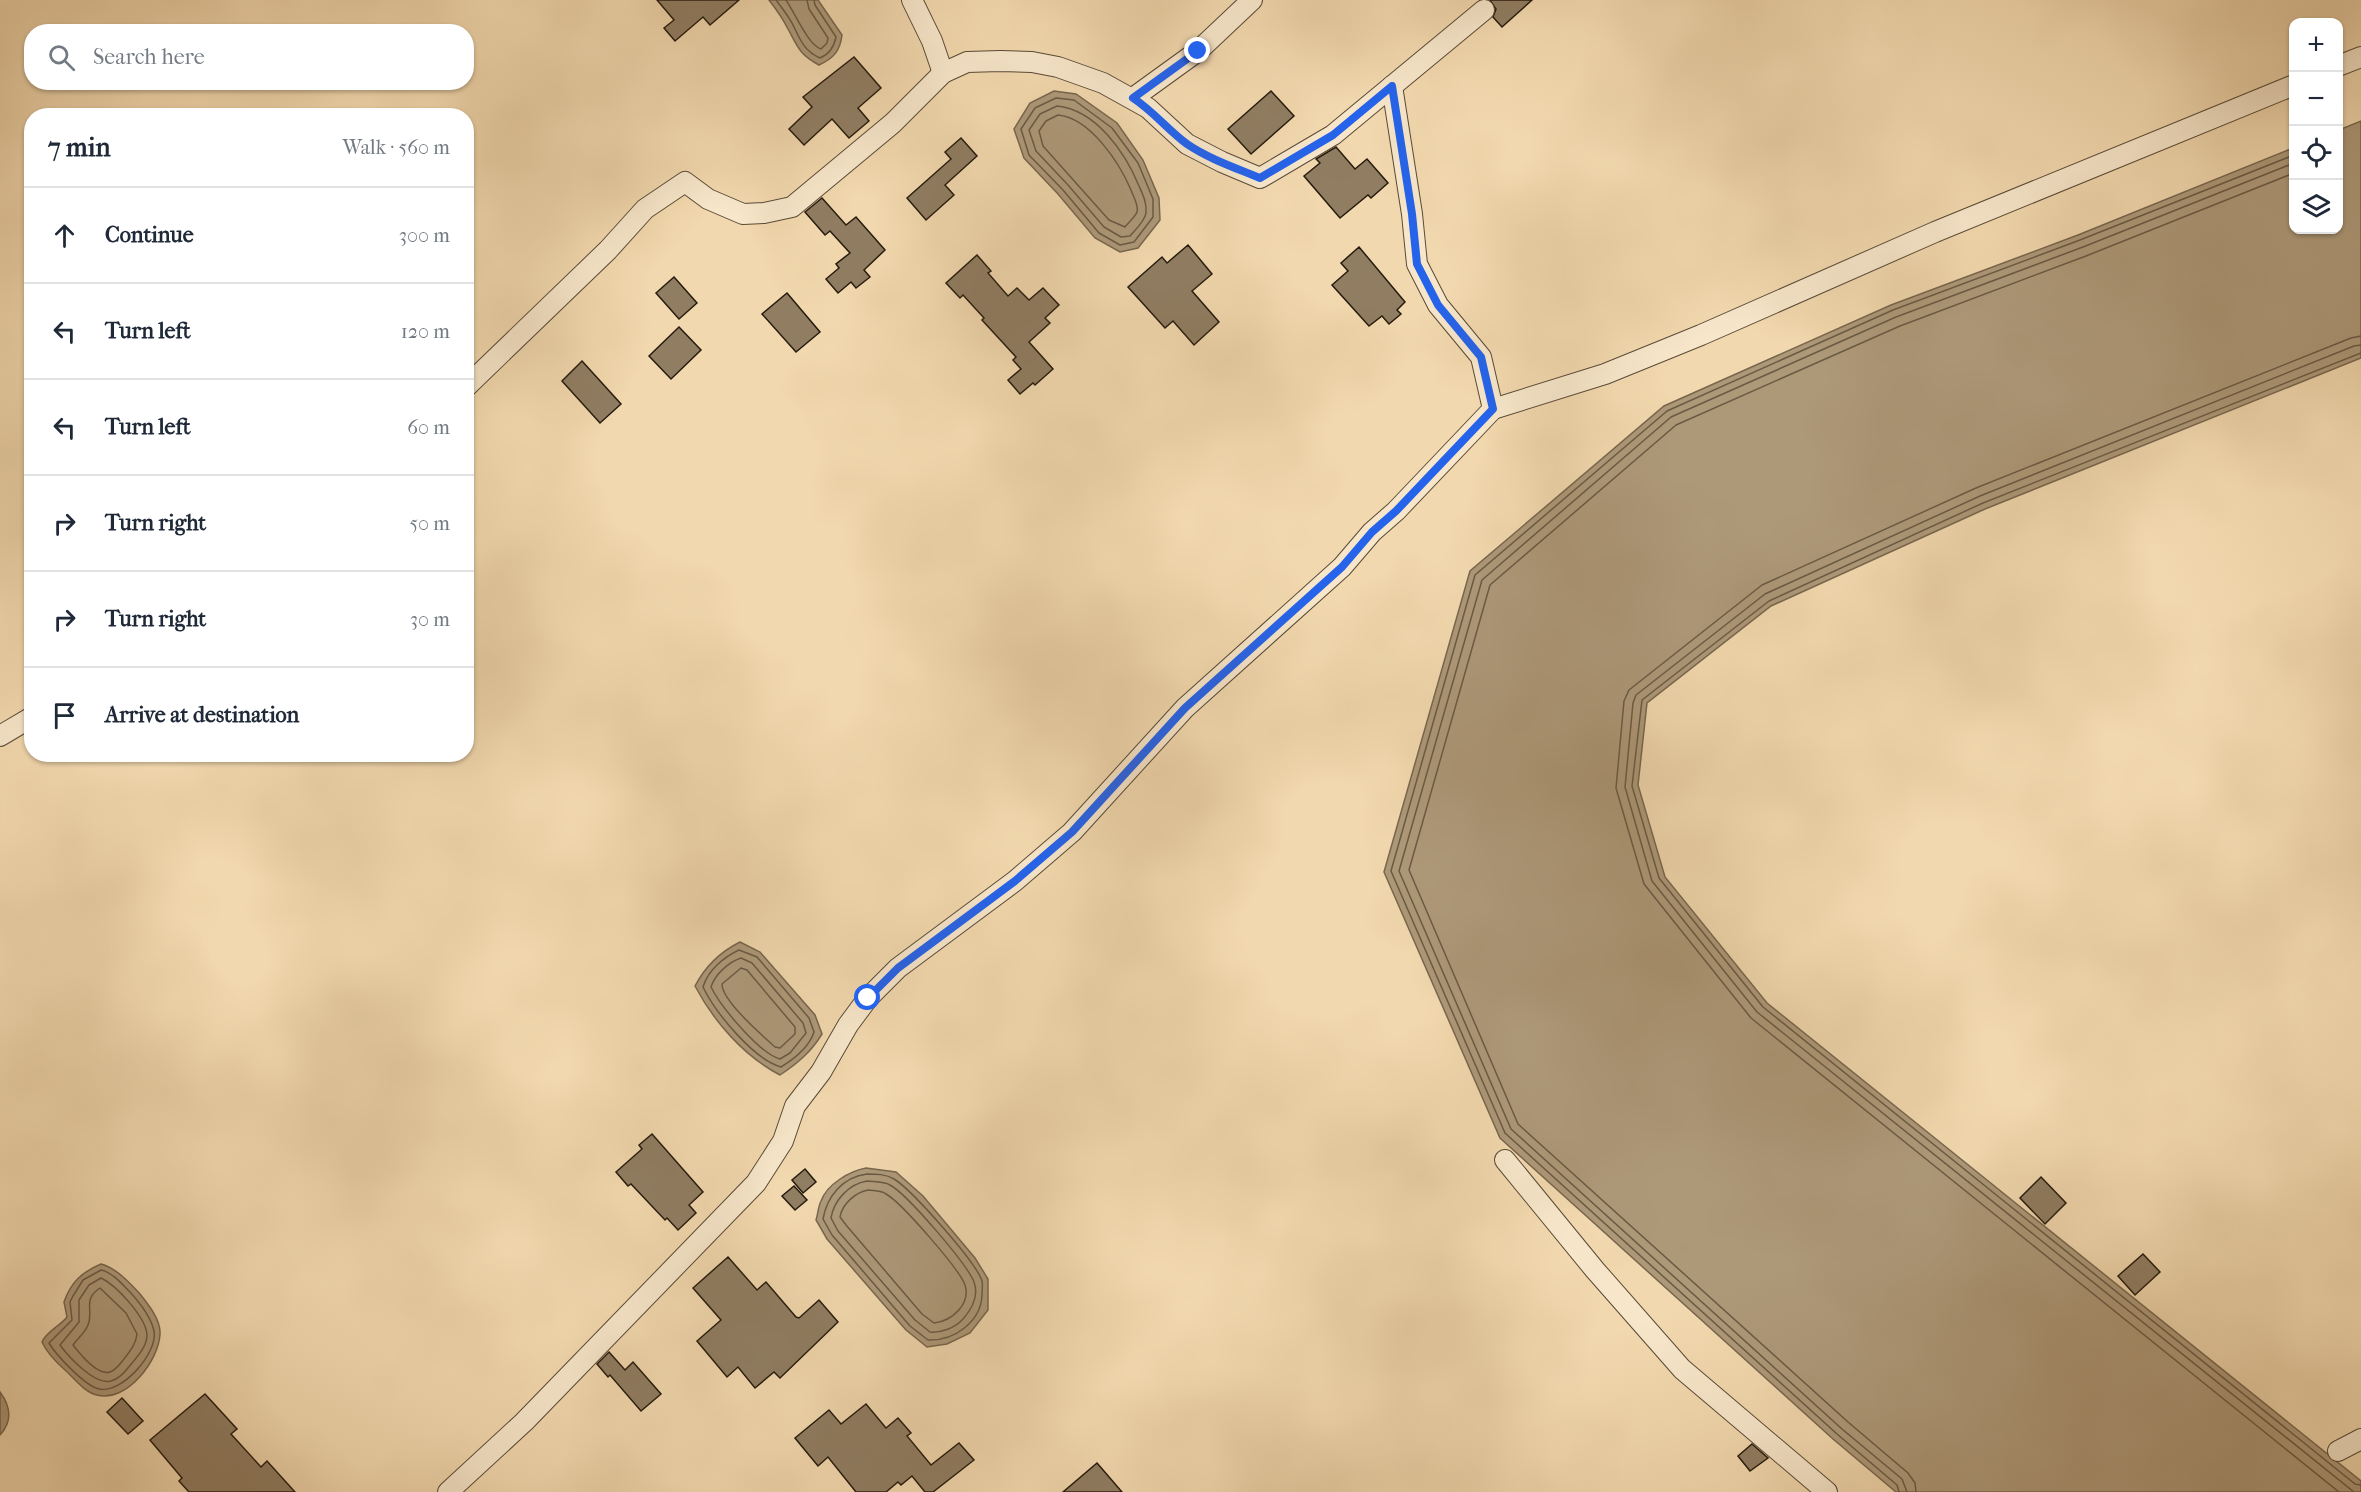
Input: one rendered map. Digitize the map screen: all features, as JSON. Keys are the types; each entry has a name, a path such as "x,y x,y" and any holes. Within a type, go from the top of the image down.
{"street":[{"path":"912,0 932,41 943,73"},
{"path":"1133,98 1198,51 1252,0"},
{"path":"474,379 608,250 645,210 686,182 708,199 743,214 764,213 792,207 893,123 943,73 967,62 1032,62 1058,67 1103,83 1148,108 1187,144 1260,178 1333,135 1484,10"},
{"path":"2343,64 2361,57"},
{"path":"1392,86 1412,214 1417,264 1438,305 1481,357 1493,409"},
{"path":"448,1492 524,1422 756,1183 783,1141 795,1106 821,1072 848,1025 868,998 898,968 1015,881 1072,832 1185,708 1342,567 1372,532 1396,511 1493,409 1616,370 1945,227 2289,87"},
{"path":"0,736 24,722"},
{"path":"1505,1160 1595,1270 1682,1369 1827,1492"},
{"path":"2338,1451 2361,1439"}],"water":[{"path":"769,0 818,0 842,35 840,45 829,60 819,65 803,54"},
{"path":"1054,91 1076,94 1117,123 1143,160 1159,198 1160,220 1138,248 1120,252 1095,238 1024,158 1014,129 1030,103"},
{"path":"2361,121 2361,358 1985,509 1771,606 1647,703 1638,785 1665,877 1767,1003 2361,1481 2361,1492 1896,1492 1833,1439 1500,1138 1384,872 1470,571 1664,406 1891,305 2078,235 2289,150 2289,234 2343,234 2343,128"},
{"path":"740,942 760,952 815,1015 822,1034 804,1057 780,1075 754,1058 731,1037 711,1012 695,986 714,960"},
{"path":"866,1168 896,1172 923,1196 975,1258 988,1279 988,1310 970,1333 947,1344 927,1347 906,1330 827,1239 816,1220 824,1195 840,1179"},
{"path":"101,1264 117,1272 140,1294 153,1312 160,1329 158,1344 148,1367 130,1386 108,1396 93,1394 84,1388 52,1357 42,1342 67,1317 64,1302 74,1283 88,1270"},
{"path":"0,1392 8,1409 9,1419 0,1435"}],"building":[{"path":"657,0 739,0 710,25 703,17 675,41 664,28 674,20"},
{"path":"1490,0 1532,0 1502,27 1493,17 1496,9"},
{"path":"854,57 881,88 858,108 869,121 849,138 832,119 804,145 789,129 812,107 803,97"},
{"path":"1271,91 1294,116 1251,154 1228,129"},
{"path":"961,138 977,156 945,185 954,195 926,220 907,198 951,159 945,152"},
{"path":"1336,147 1355,169 1367,159 1388,183 1371,198 1368,195 1340,218 1304,176 1320,163 1316,159"},
{"path":"822,198 846,225 856,217 885,250 864,270 870,277 856,288 851,282 838,293 826,279 839,268 836,264 850,253 830,231 825,235 805,212"},
{"path":"1188,245 1212,274 1192,291 1219,322 1194,345 1173,321 1165,328 1128,287 1162,257 1167,263"},
{"path":"1359,247 1405,302 1397,310 1401,314 1389,324 1382,316 1369,326 1332,285 1348,271 1341,263"},
{"path":"977,255 991,271 988,273 1008,296 1017,288 1029,300 1043,288 1059,305 1045,318 1050,323 1029,342 1053,369 1035,385 1033,383 1020,394 1008,380 1021,369 1013,360 1016,357 982,320 984,318 963,295 960,298 946,283"},
{"path":"674,277 697,303 679,319 656,293"},
{"path":"787,293 820,332 796,352 762,314"},
{"path":"679,327 701,350 671,379 649,356"},
{"path":"582,361 621,404 600,423 562,381"},
{"path":"652,1134 703,1192 689,1205 696,1213 678,1230 667,1218 665,1220 631,1184 628,1186 616,1172 642,1149 639,1145"},
{"path":"805,1169 816,1182 803,1193 792,1180"},
{"path":"2041,1177 2066,1203 2045,1224 2020,1198"},
{"path":"794,1186 807,1200 795,1210 782,1196"},
{"path":"2143,1254 2160,1272 2135,1295 2118,1276"},
{"path":"728,1257 757,1290 766,1282 796,1317 799,1318 819,1300 838,1322 780,1378 774,1372 755,1388 738,1367 727,1377 697,1341 721,1320 693,1288"},
{"path":"609,1352 625,1370 633,1362 661,1394 641,1411 610,1375 608,1377 597,1364"},
{"path":"205,1394 237,1429 231,1434 261,1467 267,1461 295,1492 189,1492 179,1481 182,1478 150,1440"},
{"path":"122,1398 143,1421 128,1434 107,1412"},
{"path":"866,1404 886,1428 898,1418 911,1433 907,1436 931,1465 959,1443 974,1460 933,1492 925,1492 912,1476 901,1485 898,1482 886,1492 856,1492 828,1457 818,1466 795,1438 829,1410 841,1424"},
{"path":"1752,1444 1768,1458 1750,1471 1738,1456"},
{"path":"1097,1463 1122,1492 1063,1492"}],"route":[{"path":"868,998 898,968 1015,881 1072,832 1143,751 1185,708 1342,567 1372,532 1396,511 1493,409 1481,357 1438,305 1417,264 1412,214 1392,86 1333,135 1260,178 1187,144 1148,108 1133,98 1198,51"}]}
